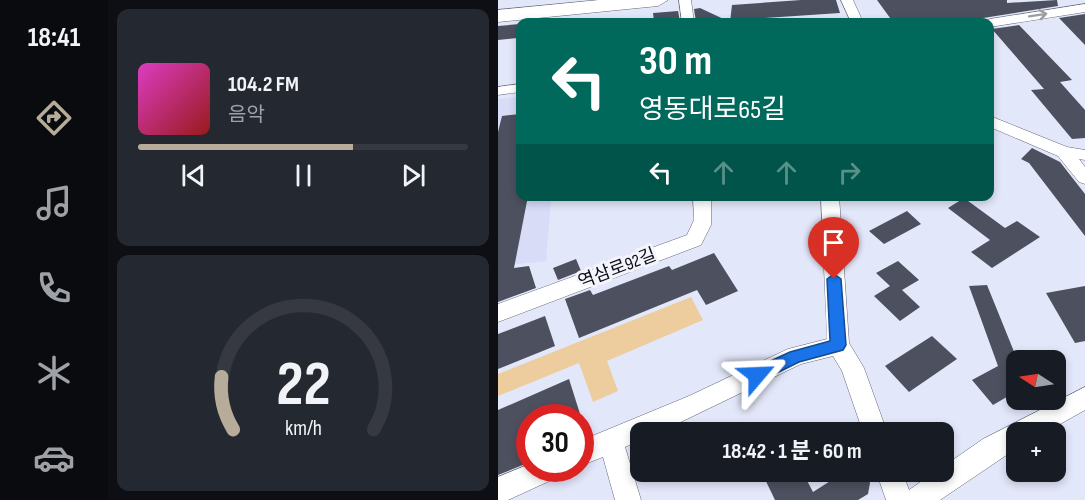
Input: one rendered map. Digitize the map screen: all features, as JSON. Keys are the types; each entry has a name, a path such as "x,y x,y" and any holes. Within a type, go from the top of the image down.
{"main road":[{"path":"498,15 542,17 658,0"}],"street":[{"path":"685,0 687,18"},
{"path":"847,0 855,18"},
{"path":"994,22 1085,8"},
{"path":"498,91 516,89"},
{"path":"994,123 1064,152 1085,155"},
{"path":"1064,152 1085,178"},
{"name":"역삼로92길","path":"498,313 694,240 700,233 703,222 702,201"},
{"path":"830,201 838,345 852,368 871,422"},
{"path":"594,448 698,404 796,356 838,345"},
{"path":"1041,422 1085,398"},
{"path":"611,441 628,500"},
{"path":"917,500 1006,441"},
{"path":"498,491 518,482"},
{"path":"893,482 899,500"}],"shaded area":[{"path":"516,97 516,201 551,201 546,261 498,266 498,99"},
{"path":"691,297 703,320 607,361 618,391 593,402 579,363 498,396 498,374"}],"building":[{"path":"801,0 836,0 840,13 730,18 732,5"},
{"path":"877,0 1007,0 1007,3 1057,0 1058,6 983,18 890,18"},
{"path":"700,8 721,18 695,18 694,9"},
{"path":"678,11 679,18 654,18 653,13"},
{"path":"1085,14 1085,45 1059,18"},
{"path":"516,24 516,38 498,40 498,26"},
{"path":"1019,25 1072,80 1060,82 1085,110 1085,138 1072,139 1031,90 1044,89 994,29"},
{"path":"516,114 516,201 527,201 514,268 529,266 536,288 498,302 498,132 502,116"},
{"path":"1032,148 1060,162 1085,194 1085,236 1029,163 1021,159"},
{"path":"959,201 968,201 1005,228 1017,221 1040,237 992,268 971,252 990,240 948,208"},
{"path":"907,211 921,224 884,244 869,231"},
{"path":"714,253 738,291 706,305 697,290 579,338 565,299 590,290 593,295 669,266 672,270"},
{"path":"576,259 581,271 558,280 553,268"},
{"path":"898,261 919,280 902,290 920,307 900,321 874,296 890,286 876,273"},
{"path":"987,285 1013,350 1006,350 1006,397 993,405 972,380 998,366 969,286"},
{"path":"1085,286 1085,341 1075,343 1046,293"},
{"path":"545,316 555,346 498,369 498,334"},
{"path":"932,336 957,359 909,392 885,366"},
{"path":"569,379 577,404 516,404 516,468 498,475 498,410"},
{"path":"766,482 808,482 813,492 829,482 870,482 868,494 858,500 775,500"}],"route":[{"path":"757,375 796,356 838,345 834,279"}]}
